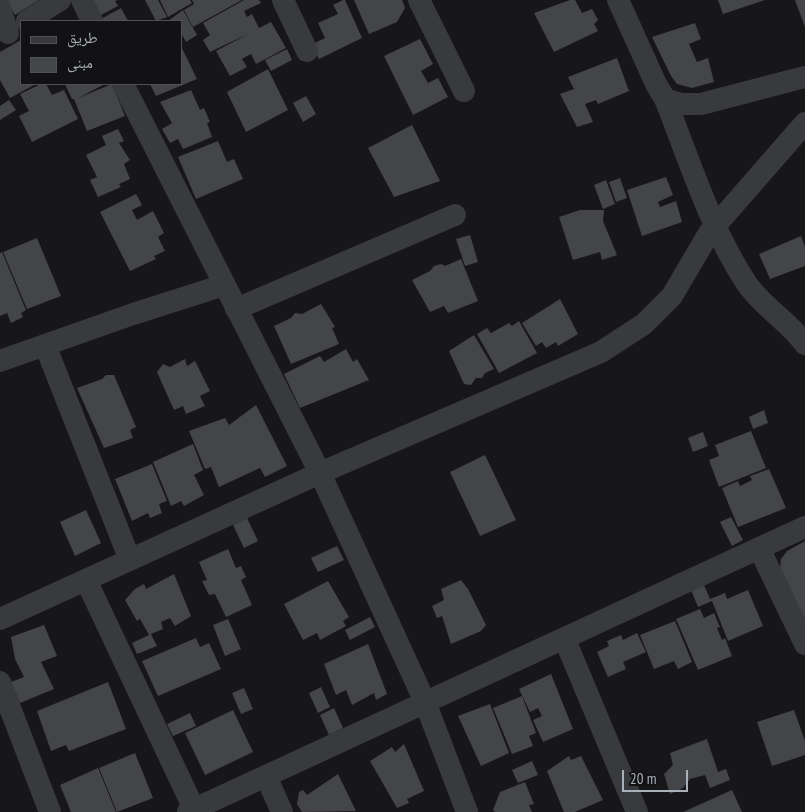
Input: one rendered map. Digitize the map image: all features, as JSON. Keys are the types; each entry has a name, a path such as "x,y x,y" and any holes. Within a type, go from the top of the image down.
{"street":[{"path":"29,20 60,0"},
{"path":"82,0 92,20"},
{"path":"283,0 307,51"},
{"path":"419,0 464,91"},
{"path":"618,0 656,84 665,99 716,225 747,284 762,302 792,327 805,344"},
{"path":"0,8 10,32"},
{"path":"665,99 681,104 701,104 805,77"},
{"path":"124,85 320,473 425,702 467,812"},
{"path":"0,619 320,473 601,352 644,324 672,296 716,225 805,124"},
{"path":"236,309 455,215"},
{"path":"0,361 224,285"},
{"path":"45,345 130,560"},
{"path":"86,580 191,811 425,702 565,640 805,527"},
{"path":"759,548 805,644"},
{"path":"565,640 637,812"},
{"path":"0,682 50,812"},
{"path":"266,776 282,812"}],"building":[{"path":"7,0 39,0 15,15"},
{"path":"90,0 118,0 115,1 118,6 99,16"},
{"path":"145,0 158,0 167,17 155,20"},
{"path":"160,0 190,0 192,3 168,17"},
{"path":"192,0 242,0 193,27 184,10 194,4"},
{"path":"244,0 259,0 261,3 244,11 247,17 252,14 259,28 271,22 286,48 256,64 251,54 242,59 247,67 230,76 216,51 250,33 210,52 203,40 210,35 203,23"},
{"path":"345,0 362,38 319,59 311,45 325,38 318,23 338,14 333,5"},
{"path":"354,0 402,0 405,8 397,22 369,34"},
{"path":"570,0 575,0 582,13 592,9 598,20 594,24 598,31 554,52 534,13"},
{"path":"718,0 765,0 723,14"},
{"path":"795,0 805,0 805,27"},
{"path":"121,8 127,20 102,20"},
{"path":"183,10 197,35 186,42 182,35 182,20 169,20"},
{"path":"695,23 701,39 689,44 697,62 708,58 714,82 692,88 677,84 671,76 652,37"},
{"path":"420,39 433,64 421,71 428,83 438,78 448,97 413,115 384,56"},
{"path":"20,41 20,85 34,85 10,98 0,80 0,52"},
{"path":"182,48 197,79 156,96 150,85 182,85"},
{"path":"287,49 292,60 271,71 265,60"},
{"path":"617,58 629,91 598,104 596,100 585,104 593,122 577,127 560,94 574,89 568,77"},
{"path":"268,69 288,110 246,132 227,92"},
{"path":"39,85 47,85 52,95 64,90 78,119 32,142 19,116 29,111 20,94"},
{"path":"65,85 103,85 78,98 112,85 125,116 87,131 74,99 72,99"},
{"path":"191,90 200,110 204,108 210,122 207,123 212,137 183,149 178,139 170,143 162,129 172,123 160,102"},
{"path":"306,96 316,114 303,122 293,103"},
{"path":"9,100 16,110 0,120 0,106"},
{"path":"412,125 440,181 394,197 368,148"},
{"path":"118,129 124,141 119,143 130,160 124,164 130,179 119,184 121,187 98,197 90,180 97,177 86,155 106,145 102,136"},
{"path":"218,141 227,162 234,159 243,179 196,199 178,157"},
{"path":"666,177 673,195 658,202 660,207 676,201 682,222 642,236 627,190"},
{"path":"620,178 627,198 616,202 609,182"},
{"path":"606,180 615,204 603,209 594,185"},
{"path":"136,194 142,205 132,210 137,220 153,211 164,233 158,237 165,251 154,256 156,259 130,271 100,212"},
{"path":"580,210 604,210 603,221 617,255 602,260 600,252 573,260 559,217"},
{"path":"470,235 478,262 465,266 456,239"},
{"path":"801,236 805,247 805,266 770,279 759,254"},
{"path":"37,238 61,296 27,309 3,252"},
{"path":"2,252 26,310 21,313 23,317 11,323 7,313 0,316 0,253"},
{"path":"461,259 478,301 448,313 444,306 430,312 412,280 430,271 434,266 441,264 445,266"},
{"path":"560,299 578,334 558,346 556,342 546,348 542,342 536,346 522,323"},
{"path":"321,304 335,327 332,328 339,344 291,364 274,326 291,318 295,313 302,314"},
{"path":"519,321 537,353 499,373 477,334 487,328 491,333 509,323 512,326"},
{"path":"474,335 494,369 485,373 482,378 476,378 471,385 464,384 449,351"},
{"path":"346,349 353,362 357,359 369,380 300,408 284,374 320,356 324,362"},
{"path":"185,359 187,366 195,361 210,391 200,396 205,406 186,414 183,406 174,410 157,372 163,364 170,367"},
{"path":"106,375 114,375 136,427 130,430 133,438 104,448 77,388 102,379"},
{"path":"256,405 287,466 265,477 260,468 219,487 211,467 205,469 189,431 225,418 229,425"},
{"path":"764,410 768,423 753,429 749,417"},
{"path":"751,431 766,468 719,487 709,460 719,456 715,445"},
{"path":"703,432 708,446 693,452 688,438"},
{"path":"193,444 203,470 194,475 204,495 184,506 181,501 171,506 153,462"},
{"path":"485,455 516,520 480,536 450,472"},
{"path":"152,464 167,501 159,504 162,513 150,518 148,513 132,521 115,479"},
{"path":"769,469 786,508 738,527 722,488 738,481 740,486 752,480 750,476"},
{"path":"86,510 101,543 75,556 60,522"},
{"path":"731,517 743,540 732,546 720,522"},
{"path":"247,518 258,541 244,548 233,525"},
{"path":"805,541 805,621 780,569 781,559 787,551"},
{"path":"337,546 344,560 318,572 311,558"},
{"path":"228,549 236,568 241,566 246,577 241,580 252,605 226,617 215,594 209,595 202,581 207,580 199,562"},
{"path":"174,574 191,616 175,626 170,618 161,622 163,629 151,634 157,646 137,654 132,643 149,635 140,619 137,621 125,600 135,589 144,584 146,589"},
{"path":"461,580 468,589 486,625 481,631 451,644 442,616 437,618 432,606 444,600 441,589"},
{"path":"328,581 349,617 343,621 346,626 320,640 317,633 303,640 284,604"},
{"path":"704,585 710,599 725,593 727,599 748,590 763,626 728,641 712,601 698,607 691,590"},
{"path":"700,609 704,618 714,613 720,627 717,628 722,640 725,638 732,656 698,670 676,619"},
{"path":"370,617 375,627 350,640 345,630"},
{"path":"228,619 241,649 225,656 213,625"},
{"path":"675,621 692,662 678,669 674,661 654,669 640,635"},
{"path":"44,625 57,656 41,662 54,689 20,703 11,682 24,677 15,659 11,637"},
{"path":"637,633 646,652 623,662 626,669 608,677 597,652 609,646 607,641 621,635 623,640"},
{"path":"196,638 200,647 209,643 221,669 158,696 142,661"},
{"path":"368,644 387,694 376,700 374,693 352,705 346,690 336,695 324,664"},
{"path":"551,674 573,729 543,742 533,720 542,716 538,708 530,712 519,689"},
{"path":"108,682 126,729 69,751 66,745 51,751 37,711"},
{"path":"321,687 330,707 318,713 309,693"},
{"path":"244,688 253,709 241,714 232,693"},
{"path":"522,696 536,733 529,736 533,746 512,754 493,708"},
{"path":"490,704 509,753 481,766 458,716"},
{"path":"334,708 343,728 329,735 320,715"},
{"path":"233,710 253,752 205,775 185,733"},
{"path":"794,710 805,741 805,755 772,766 757,722"},
{"path":"190,713 196,726 173,736 167,724"},
{"path":"707,739 718,772 726,769 730,780 710,788 705,775 690,779 683,788 670,794 664,774 673,765 670,753"},
{"path":"404,744 424,791 407,799 409,803 397,808 370,761 392,747 395,752"},
{"path":"135,753 153,798 117,812 99,768"},
{"path":"569,756 571,760 581,756 603,800 575,812 564,812 547,771"},
{"path":"532,761 538,775 518,783 512,770"},
{"path":"98,768 116,812 71,812 60,785"},
{"path":"338,774 356,811 302,812 297,804 299,792 303,790 307,795"},
{"path":"525,782 534,804 529,805 532,812 495,812 493,810 500,792"},
{"path":"732,790 742,812 683,812"}]}
